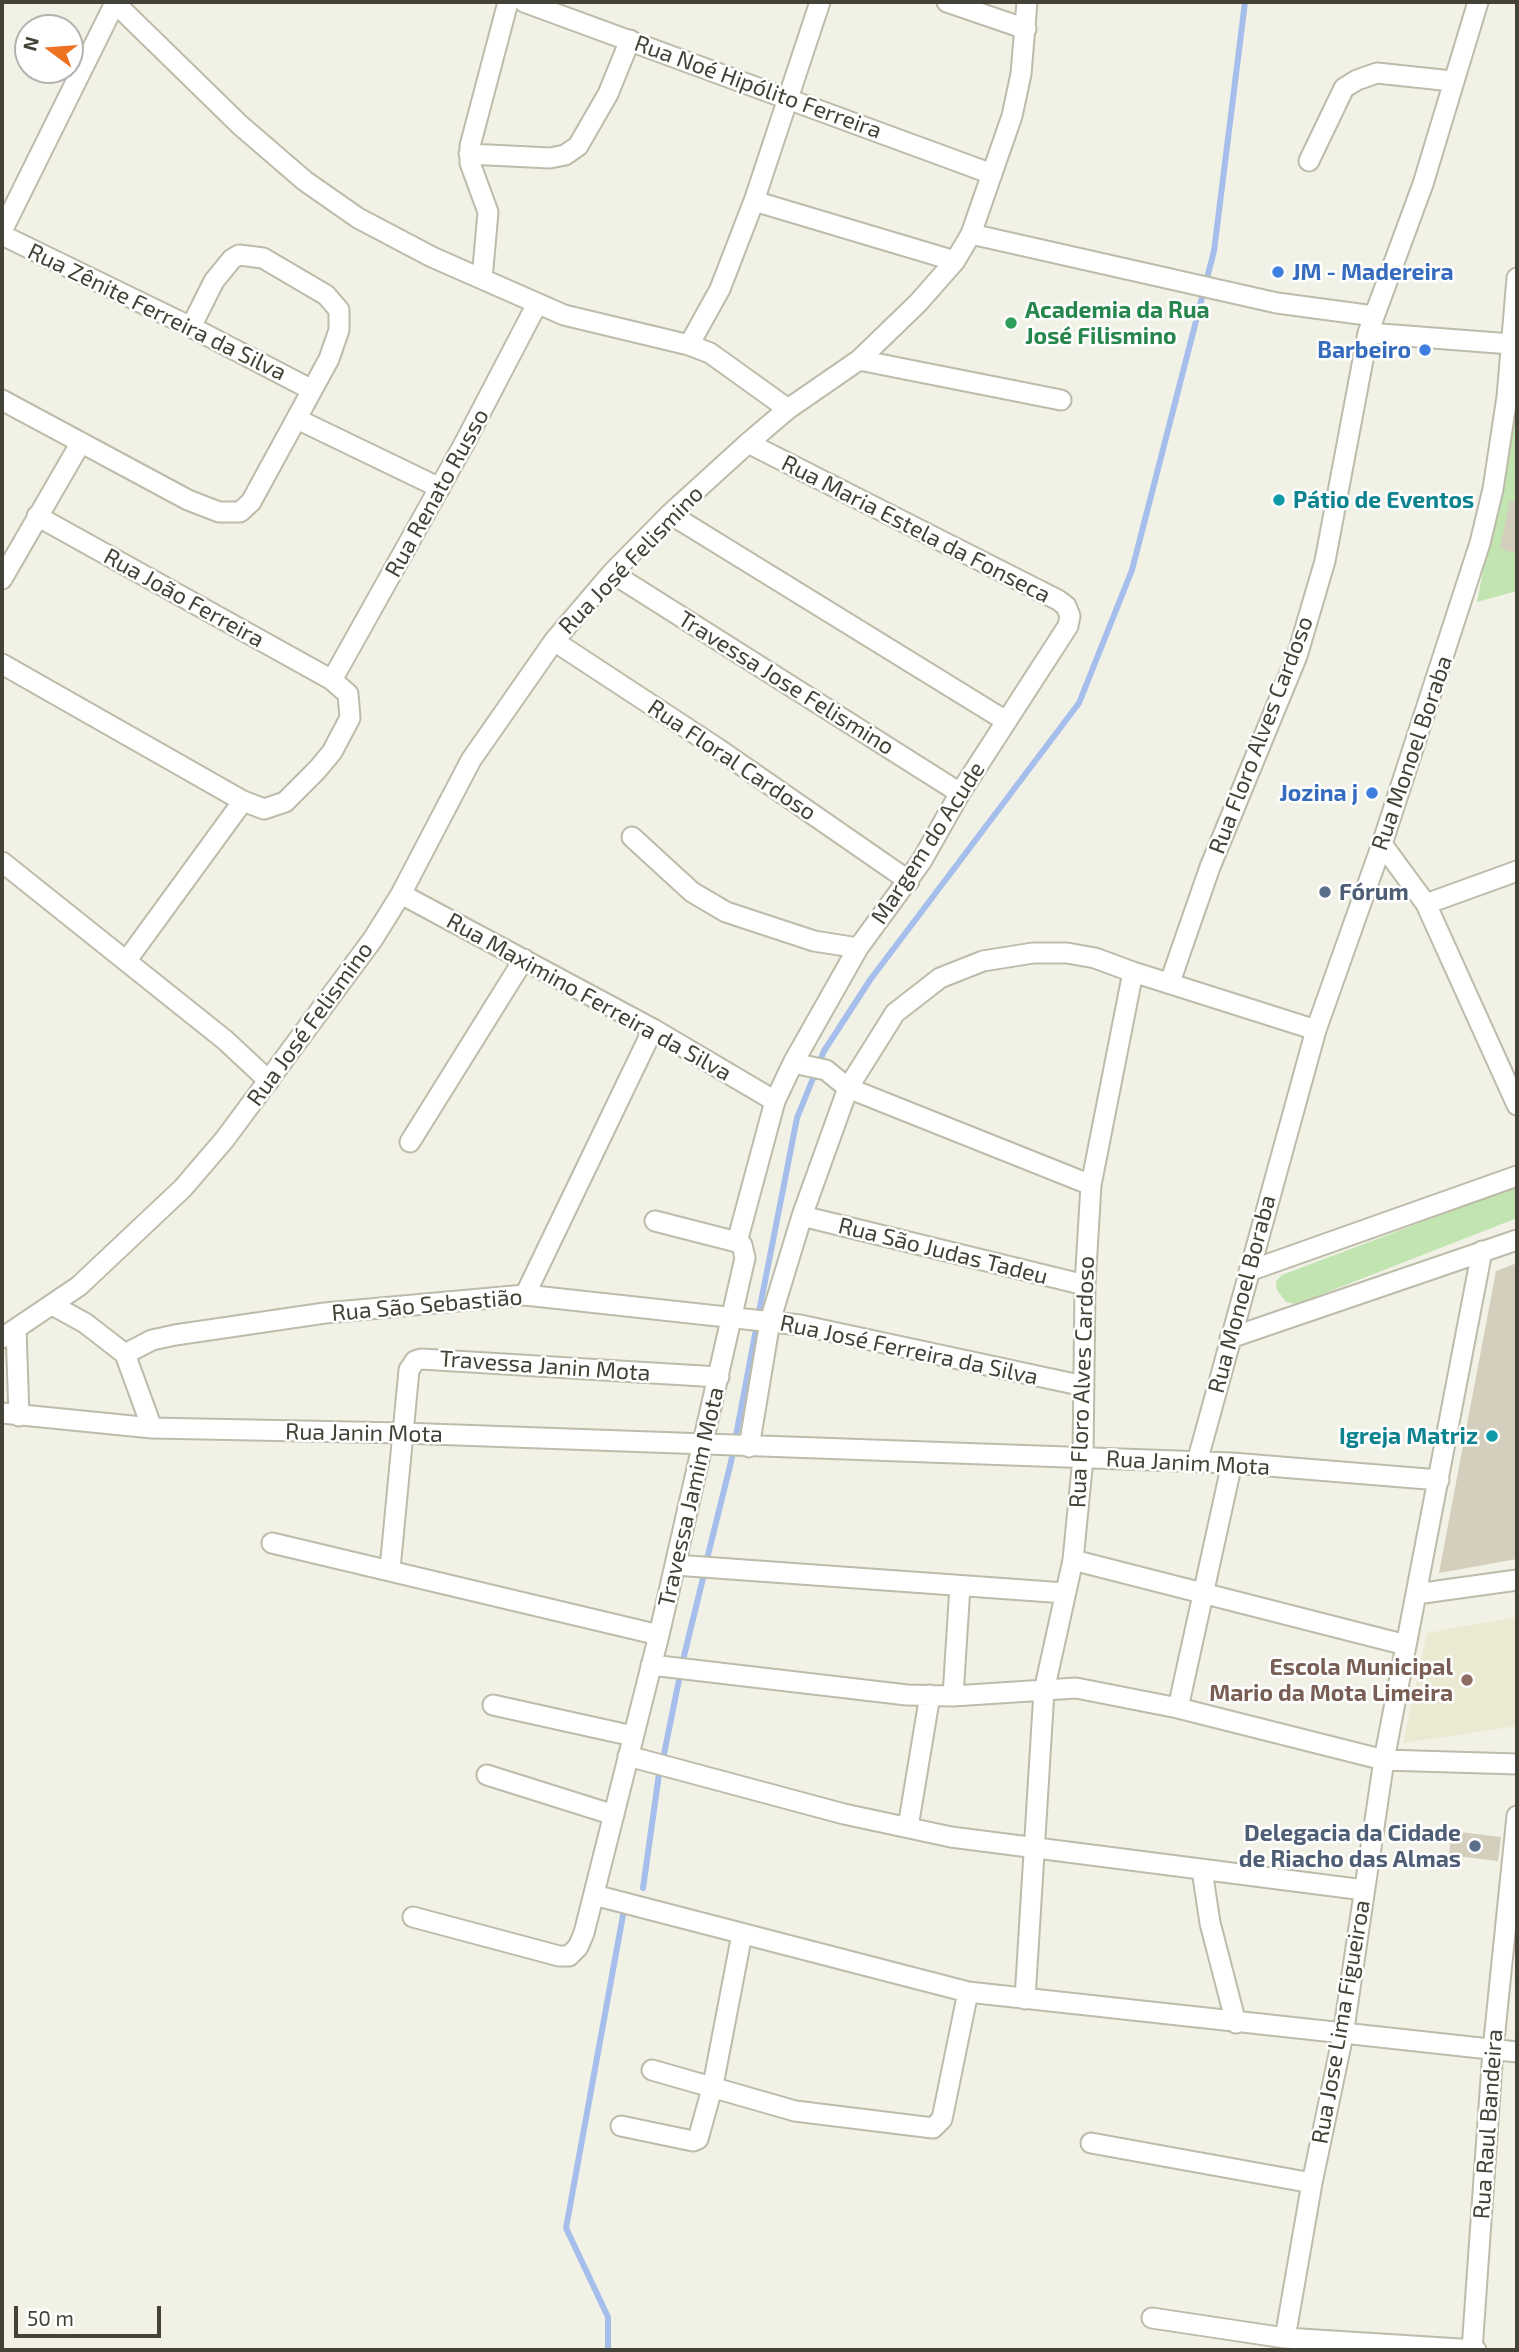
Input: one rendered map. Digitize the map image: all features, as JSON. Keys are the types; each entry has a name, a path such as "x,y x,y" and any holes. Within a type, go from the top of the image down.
{"street":[{"path":"2,233 114,2 240,125 305,181 358,218 482,279 565,315 689,345 724,363 788,409"},
{"path":"482,279 488,212 473,174 469,154 508,2"},
{"name":"Rua Noé Hipólito Ferreira","path":"524,2 992,174"},
{"path":"689,345 720,289 754,201 820,2"},
{"path":"947,2 1026,29"},
{"name":"Rua José Felismino","path":"9,1334 54,1306 183,1188 269,1081 373,939 401,894 471,760 554,641 612,573 670,514 748,443 788,409 859,360 918,303 955,261 971,234 1012,116 1026,29 1027,2"},
{"name":"Rua Floro Alves Cardoso","path":"1170,982 1210,867 1297,656 1325,561 1371,325 1403,244 1478,2"},
{"path":"469,154 550,158 565,155 578,146 608,94 630,40"},
{"path":"1309,162 1344,88 1357,80 1377,73 1452,81"},
{"path":"754,201 955,261"},
{"name":"Rua Zênite Ferreira da Silva","path":"2,233 312,390"},
{"path":"971,234 1202,284 1371,325 1511,344"},
{"path":"2,400 188,500 230,513 240,512 251,502 312,390 335,342 341,321 339,310 326,295 263,258 244,254 232,259 214,281 191,327"},
{"name":"Rua Monoel Boraba","path":"1197,1462 1315,1030 1382,844 1480,543 1493,489 1517,278"},
{"name":"Rua Renato Russo","path":"332,680 440,488 537,304"},
{"path":"859,360 1061,400"},
{"path":"297,419 440,488"},
{"name":"Rua Maria Estela da Fonseca","path":"748,443 1058,600 1066,606 1070,616 1068,626"},
{"path":"2,579 80,444"},
{"path":"670,514 1006,721"},
{"name":"Rua João Ferreira","path":"37,516 332,680"},
{"name":"Travessa Jose Felismino","path":"612,573 960,793"},
{"name":"Margem do Acude","path":"775,1101 809,1066 858,948 909,881 960,793 1068,626"},
{"name":"Rua Floral Cardoso","path":"554,641 717,748 909,881"},
{"path":"2,664 243,800 264,809 281,804 332,752 351,718 348,694 332,680"},
{"path":"127,960 243,800"},
{"path":"632,837 692,892 726,912 814,941 858,948"},
{"path":"1382,844 1409,877 1426,904 1517,1105"},
{"path":"2,862 225,1040 269,1081"},
{"path":"1426,904 1517,871"},
{"name":"Rua Maximino Ferreira da Silva","path":"401,894 653,1029 775,1101"},
{"path":"739,1447 770,1321 802,1216 848,1088 895,1013 940,978 983,961 1033,953 1067,953 1095,958 1315,1030"},
{"path":"411,1142 524,959"},
{"name":"Rua Floro Alves Cardoso","path":"1025,1999 1044,1691 1073,1560 1083,1458 1084,1285 1091,1185 1133,972"},
{"path":"525,1295 653,1029"},
{"path":"809,1066 848,1088 1091,1185"},
{"path":"655,1221 741,1250 775,1101"},
{"path":"1249,1271 1517,1176"},
{"name":"Rua São Judas Tadeu","path":"802,1216 1084,1285"},
{"path":"1230,1338 1289,1321 1517,1240"},
{"name":"Travessa Jamim Mota","path":"413,1917 559,1956 569,1956 578,1947 594,1895 659,1635 733,1317 741,1250"},
{"name":"Rua Jose Lima Figueiroa","path":"1285,2338 1312,2183 1343,2035 1384,1760 1482,1251"},
{"name":"Rua São Sebastião","path":"125,1354 152,1340 174,1335 325,1313 525,1295 733,1317"},
{"path":"54,1306 85,1323 125,1354 152,1428"},
{"name":"Rua José Ferreira da Silva","path":"733,1317 770,1321 1084,1386"},
{"path":"9,1334 10,1415"},
{"name":"Travessa Janin Mota","path":"390,1569 402,1433 412,1363 421,1359 719,1377"},
{"name":"Rua Janin Mota","path":"10,1415 152,1428 402,1433 739,1447"},
{"name":"Rua Janim Mota","path":"739,1447 1232,1463 1439,1480"},
{"path":"1178,1708 1206,1592 1232,1463"},
{"path":"272,1543 659,1635"},
{"path":"1073,1560 1406,1645"},
{"path":"675,1565 1065,1593"},
{"path":"1416,1594 1517,1580"},
{"path":"953,1696 960,1586"},
{"path":"651,1665 930,1695 953,1696 1076,1688 1178,1708 1384,1760 1517,1764"},
{"path":"908,1828 930,1695"},
{"path":"493,1705 634,1736"},
{"path":"628,1756 844,1814 908,1828 1034,1849 1364,1890"},
{"path":"487,1775 614,1815"},
{"name":"Rua Raul Bandeira","path":"1153,2318 1285,2338 1474,2350 1493,2049 1517,1816"},
{"path":"1202,1870 1210,1923 1236,2023"},
{"path":"594,1895 968,1992 1517,2052"},
{"path":"621,2126 693,2141 701,2133 742,1934"},
{"path":"652,2070 713,2085 795,2111 933,2128 942,2119 968,1992"},
{"path":"1091,2143 1312,2183"}],"shaded area":[{"name":"Escola Municipal Mario da Mota Limeira","path":"1517,1617 1517,1726 1403,1743 1427,1633"}],"green space":[{"path":"1516,406 1517,591 1477,602"},
{"path":"1517,1186 1517,1218 1297,1304 1286,1302 1277,1290 1276,1281 1282,1275"}],"building":[{"path":"1510,501 1517,502 1517,554 1500,548"},
{"name":"Igreja Matriz","path":"1517,1263 1517,1559 1439,1573 1496,1271"},
{"name":"Delegacia da Cidade de Riacho das Almas","path":"1452,1831 1501,1837 1498,1861 1449,1855"}],"waterway":[{"path":"758,1317 797,1118 824,1051 870,980 1079,703 1132,570 1214,251 1245,2"},
{"path":"706,1563 731,1462 757,1324"},
{"path":"683,1660 705,1570"},
{"path":"663,1759 680,1675"},
{"path":"643,1888 659,1774"},
{"path":"608,2350 608,2317 566,2228 623,1915"}],"place":[{"name":"JM - Madereira","path":"1278,272"},
{"name":"Academia da Rua José Filismino","path":"1011,323"},
{"name":"Barbeiro","path":"1425,350"},
{"name":"Pátio de Eventos","path":"1279,500"},
{"name":"Jozina j","path":"1372,793"},
{"name":"Fórum","path":"1325,892"},
{"name":"Igreja Matriz","path":"1492,1436"},
{"name":"Escola Municipal Mario da Mota Limeira","path":"1467,1680"},
{"name":"Delegacia da Cidade de Riacho das Almas","path":"1475,1846"}]}
